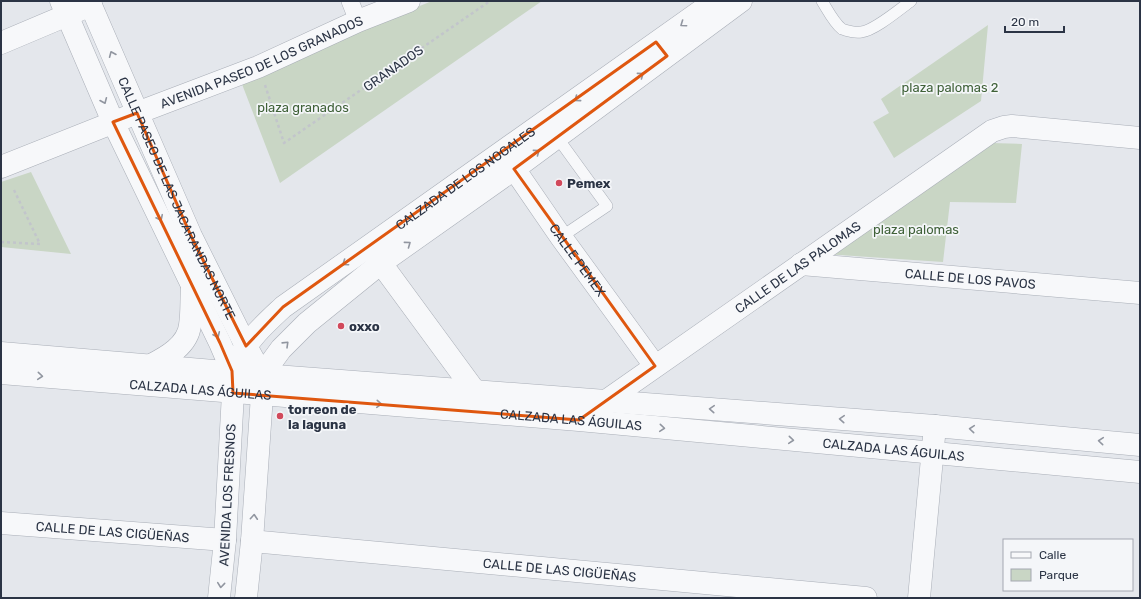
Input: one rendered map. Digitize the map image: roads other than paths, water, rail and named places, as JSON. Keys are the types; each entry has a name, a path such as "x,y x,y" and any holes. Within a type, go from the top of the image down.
{"street":[{"path":"350,1 358,21"},
{"name":"AVENIDA PASEO DE LOS GRANADOS","path":"1,167 113,122 258,67 358,21 410,1"},
{"name":"CALZADA DE LOS NOGALES","path":"508,160 557,137 662,49 714,1"},
{"name":"CALZADA DE LOS NOGALES","path":"232,382 246,346 261,327 283,307 375,255 662,49 741,1"},
{"path":"1,43 64,8 94,2"},
{"name":"CALLE PASEO DE LAS JACARANDAS NORTE","path":"94,2 137,113 190,236 246,346 262,385"},
{"name":"CALLE PASEO DE LAS JACARANDAS NORTE","path":"64,8 113,122 217,336 232,382"},
{"name":"CALLE DE LAS PALOMAS","path":"579,420 992,131 1012,126 1140,138"},
{"name":"CALLE PEMEX","path":"508,160 561,237 655,366"},
{"path":"375,255 474,390"},
{"name":"CALZADA DE LOS NOGALES","path":"262,385 281,349 375,255"},
{"name":"CALLE DE LOS PAVOS","path":"801,264 1140,293"},
{"path":"151,365 165,358 175,350 185,338 190,326 192,284"},
{"name":"CALZADA LAS ÁGUILAS","path":"1,353 151,365 232,382"},
{"name":"CALZADA LAS ÁGUILAS","path":"1,373 232,382 579,420 932,454 1140,472"},
{"name":"AVENIDA LOS FRESNOS","path":"220,598 225,540 232,382"},
{"name":"CALZADA LAS ÁGUILAS","path":"262,385 474,390 935,426 1140,445"},
{"name":"AVENIDA LOS FRESNOS","path":"246,598 252,542 262,385"},
{"path":"919,598 935,426"},
{"name":"CALLE DE LAS CIGÜEÑAS","path":"1,523 225,540"},
{"name":"CALLE DE LAS CIGÜEÑAS","path":"252,542 866,598"}],"lane":[{"path":"822,1 837,24 843,29 861,32 888,18 911,1"},
{"path":"557,137 607,206 561,237"}],"place":[{"name":"Pemex","path":"559,183"},
{"name":"oxxo","path":"341,326"},
{"name":"torreon de la laguna","path":"280,416"}],"park label":[{"name":"plaza palomas 2","path":"950,87"},
{"name":"plaza granados","path":"303,107"},
{"name":"plaza palomas","path":"916,229"}]}
